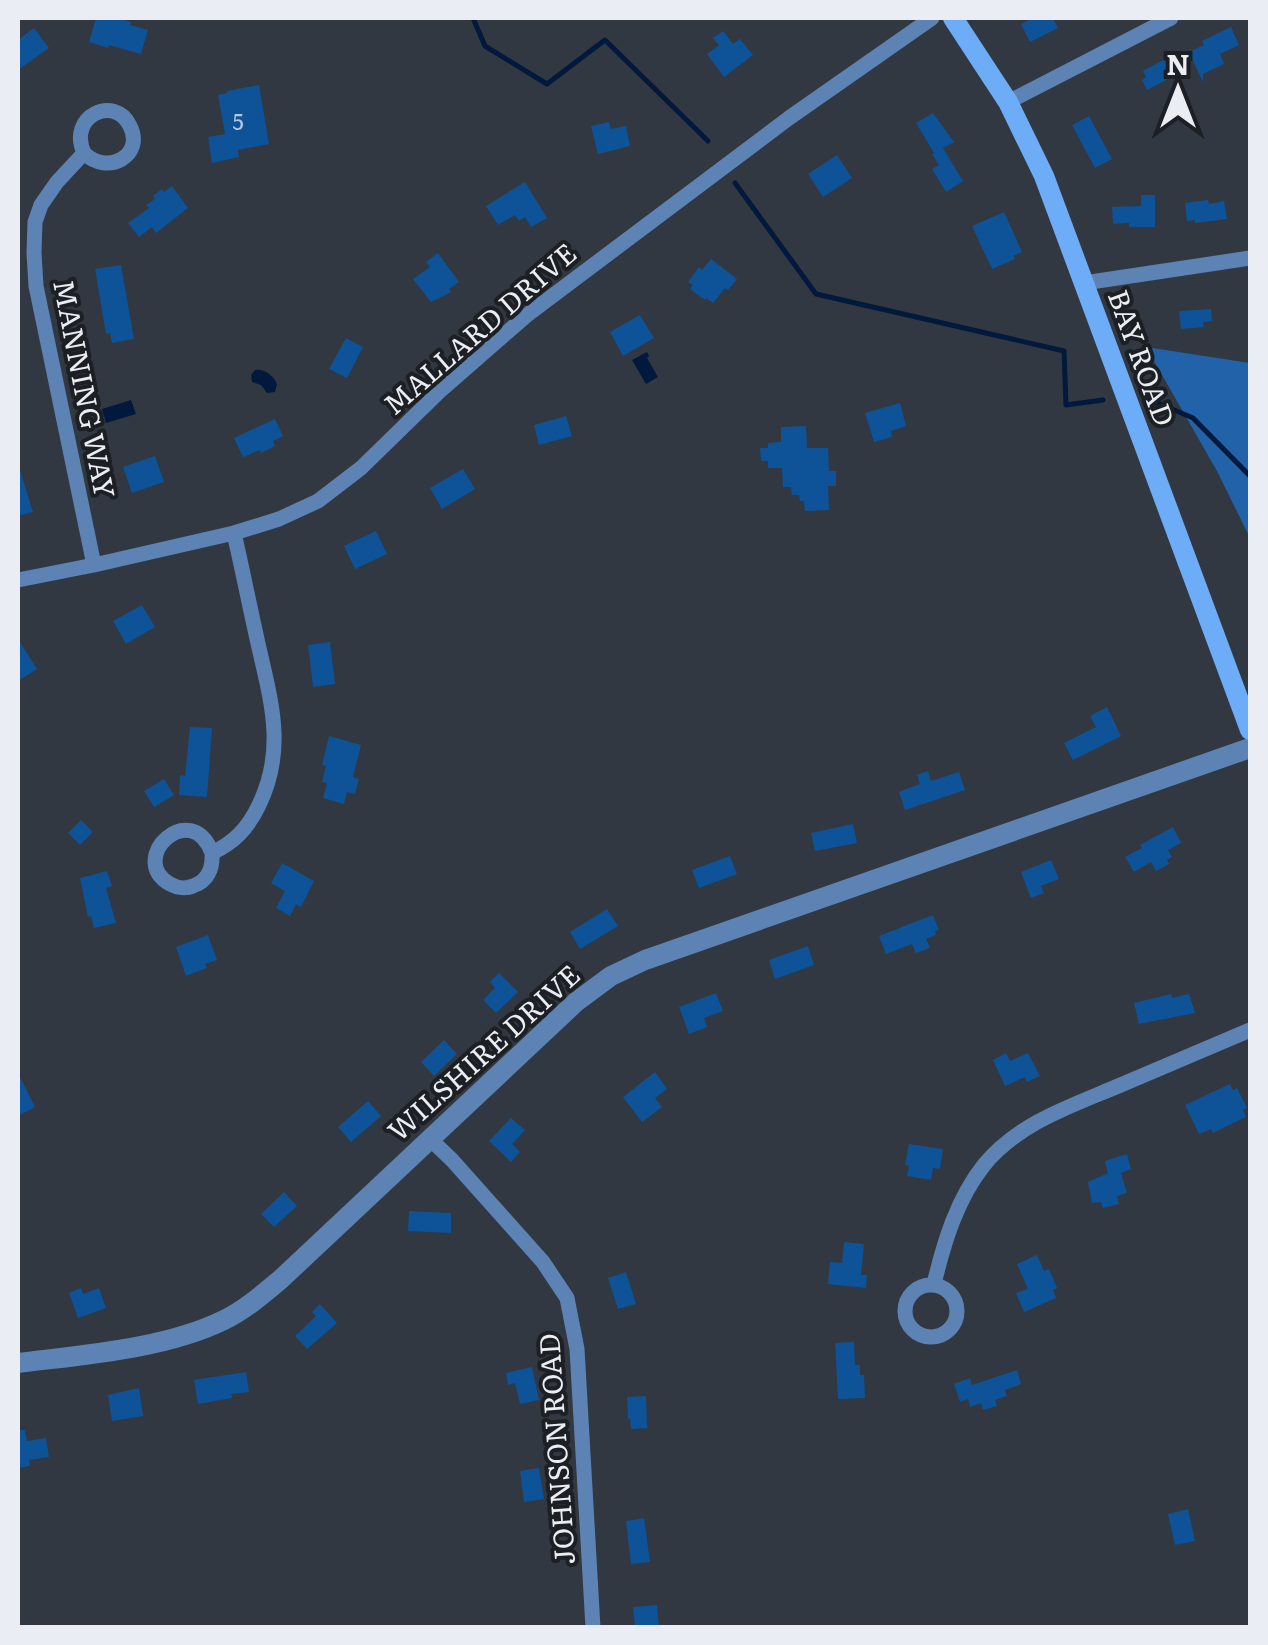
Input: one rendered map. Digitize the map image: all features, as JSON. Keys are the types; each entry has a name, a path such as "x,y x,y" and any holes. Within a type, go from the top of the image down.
{"main road":[{"name":"BAY ROAD","path":"953,18 1008,102 1044,176 1250,730"}],"street":[{"name":"MALLARD DRIVE","path":"18,580 234,533 278,520 318,501 361,468 441,390 527,315 789,118 932,18"},
{"path":"1008,102 1171,18"},
{"path":"18,220 35,222 49,192 84,152"},
{"name":"MANNING WAY","path":"35,222 36,286 94,565"},
{"path":"1084,283 1250,258"},
{"path":"212,854 236,839 254,816 268,784 276,737 234,533"},
{"name":"WILSHIRE DRIVE","path":"18,1363 175,1338 245,1308 282,1279 576,1002 611,976 646,960 1250,748"},
{"path":"934,1284 959,1207 983,1167 1012,1138 1052,1114 1250,1030"},
{"name":"JOHNSON ROAD","path":"430,1139 543,1262 568,1298 577,1348 594,1628"}],"shaded area":[{"path":"1146,347 1250,363 1250,538 1217,471"},
{"path":"647,352 658,377 646,384 632,360"},
{"path":"255,370 274,378 275,392 267,393 252,382"},
{"path":"131,400 136,414 106,423 102,409"}],"building":[{"path":"96,18 117,18 148,30 141,54 89,42"},
{"path":"1034,18 1053,18 1058,28 1030,42 1021,24"},
{"path":"1231,27 1239,45 1220,54 1224,64 1203,74 1203,82 1189,52"},
{"path":"34,28 49,48 18,70 18,40"},
{"path":"723,31 733,44 740,39 753,55 724,77 707,54 719,45 713,38"},
{"path":"1165,59 1174,76 1147,90 1143,71"},
{"path":"259,85 269,144 238,150 239,157 212,163 208,137 225,134 218,95"},
{"path":"933,113 954,142 943,148 963,181 946,192 932,169 939,165 934,153 916,123"},
{"path":"1089,116 1112,159 1095,168 1072,125"},
{"path":"609,122 611,129 626,126 630,146 598,154 591,126"},
{"path":"837,155 852,178 823,197 808,174"},
{"path":"525,182 547,218 531,227 525,217 519,221 515,215 498,225 486,206"},
{"path":"172,186 188,208 156,233 152,227 139,237 128,223 149,208 146,205 155,199 153,196"},
{"path":"1141,195 1155,195 1155,227 1113,224 1112,207 1141,206"},
{"path":"1208,200 1209,204 1224,201 1227,219 1187,221 1185,203"},
{"path":"1004,212 1022,252 992,269 972,226"},
{"path":"438,253 459,282 449,289 451,292 431,302 413,279 430,267 426,262"},
{"path":"711,259 737,279 713,303 690,289 693,285 688,282"},
{"path":"121,265 134,339 112,343 110,333 106,334 95,269"},
{"path":"1211,309 1212,321 1203,322 1204,327 1181,329 1179,311"},
{"path":"640,315 654,338 623,356 610,332"},
{"path":"346,338 363,347 347,378 329,369"},
{"path":"900,403 906,426 891,431 892,437 874,442 865,413"},
{"path":"566,416 572,436 539,445 534,425"},
{"path":"275,419 283,436 273,441 275,446 243,457 234,438"},
{"path":"806,426 807,448 828,448 829,471 836,471 836,486 828,486 829,510 805,511 799,495 792,495 791,487 783,487 782,468 768,468 768,461 761,461 760,448 781,442 781,427"},
{"path":"155,456 164,482 132,493 123,467"},
{"path":"463,469 475,489 442,509 430,488"},
{"path":"18,470 33,512 18,516"},
{"path":"376,531 387,554 355,569 344,546"},
{"path":"142,605 155,627 126,644 113,621"},
{"path":"18,639 37,669 18,681"},
{"path":"330,642 335,684 313,687 308,645"},
{"path":"1107,707 1121,736 1073,760 1064,743 1096,727 1090,716"},
{"path":"190,727 212,728 207,797 179,795"},
{"path":"329,736 361,745 353,777 359,779 355,794 347,792 344,804 323,798 327,783 322,782 326,766 322,765"},
{"path":"928,771 931,781 959,772 965,790 905,810 899,792 920,784 917,775"},
{"path":"164,779 174,795 154,807 144,791"},
{"path":"81,820 93,832 80,845 68,833"},
{"path":"853,824 857,843 815,851 811,833"},
{"path":"1173,827 1181,843 1168,850 1172,857 1167,860 1169,864 1156,871 1151,862 1134,872 1125,857"},
{"path":"730,856 737,874 699,888 692,870"},
{"path":"1051,860 1059,879 1041,886 1044,893 1031,898 1021,872"},
{"path":"282,863 314,881 301,907 296,904 290,916 276,908 285,891 271,883"},
{"path":"107,871 112,886 106,888 116,923 94,928 80,878"},
{"path":"607,909 618,926 580,949 570,932"},
{"path":"933,915 939,930 926,939 930,948 916,953 912,944 886,954 879,936"},
{"path":"208,935 217,960 186,976 176,947"},
{"path":"808,946 814,965 775,979 769,960"},
{"path":"499,973 518,992 496,1013 483,1000 495,988 490,982"},
{"path":"716,993 723,1011 704,1018 707,1027 689,1034 679,1007"},
{"path":"1171,994 1172,998 1189,994 1195,1013 1139,1024 1134,1003"},
{"path":"444,1040 457,1054 434,1076 421,1062"},
{"path":"1006,1053 1010,1061 1028,1053 1040,1076 1027,1082 1025,1077 1005,1086 993,1060"},
{"path":"655,1072 667,1089 655,1098 662,1107 642,1122 623,1097"},
{"path":"18,1073 35,1107 18,1116"},
{"path":"1230,1084 1233,1090 1237,1088 1247,1108 1243,1110 1246,1117 1213,1133 1211,1129 1199,1134 1185,1105"},
{"path":"368,1101 381,1116 351,1142 338,1127"},
{"path":"511,1118 525,1130 512,1144 520,1152 511,1162 489,1141"},
{"path":"909,1144 943,1149 940,1169 933,1168 931,1180 907,1176"},
{"path":"1127,1154 1131,1169 1121,1173 1127,1193 1117,1196 1119,1204 1103,1208 1101,1202 1092,1203 1088,1182 1108,1173 1105,1161"},
{"path":"284,1192 297,1206 274,1227 261,1214"},
{"path":"409,1211 451,1213 451,1233 408,1231"},
{"path":"844,1242 864,1244 861,1275 867,1275 866,1288 828,1284 830,1262 842,1263"},
{"path":"1037,1255 1044,1271 1049,1269 1057,1288 1053,1290 1056,1298 1024,1312 1016,1293 1028,1289 1017,1264"},
{"path":"626,1272 636,1304 618,1309 608,1278"},
{"path":"81,1288 83,1294 99,1288 106,1308 78,1318 69,1293"},
{"path":"320,1304 337,1323 307,1349 295,1336 316,1316 312,1312"},
{"path":"854,1342 855,1365 860,1365 860,1375 864,1375 865,1398 838,1399 835,1343"},
{"path":"532,1367 539,1400 520,1404 515,1383 508,1385 506,1373"},
{"path":"1017,1370 1021,1384 1005,1390 1007,1396 995,1400 997,1406 983,1410 981,1403 970,1407 968,1399 960,1402 954,1384 970,1378 972,1385"},
{"path":"246,1372 249,1392 198,1404 194,1380"},
{"path":"139,1388 143,1416 112,1421 108,1395"},
{"path":"646,1396 647,1428 631,1429 627,1397"},
{"path":"18,1430 25,1430 27,1441 46,1438 49,1457 29,1460 30,1466 18,1468"},
{"path":"539,1468 544,1499 524,1502 520,1471"},
{"path":"1188,1509 1195,1541 1175,1545 1168,1514"},
{"path":"644,1518 650,1562 631,1564 626,1521"},
{"path":"657,1605 659,1628 635,1628 633,1607"}],"waterway":[{"path":"473,18 485,46 547,84 605,40 708,141"},
{"path":"735,183 816,294 1064,351 1066,405 1103,400"},
{"path":"1146,398 1193,418 1250,476"}]}
